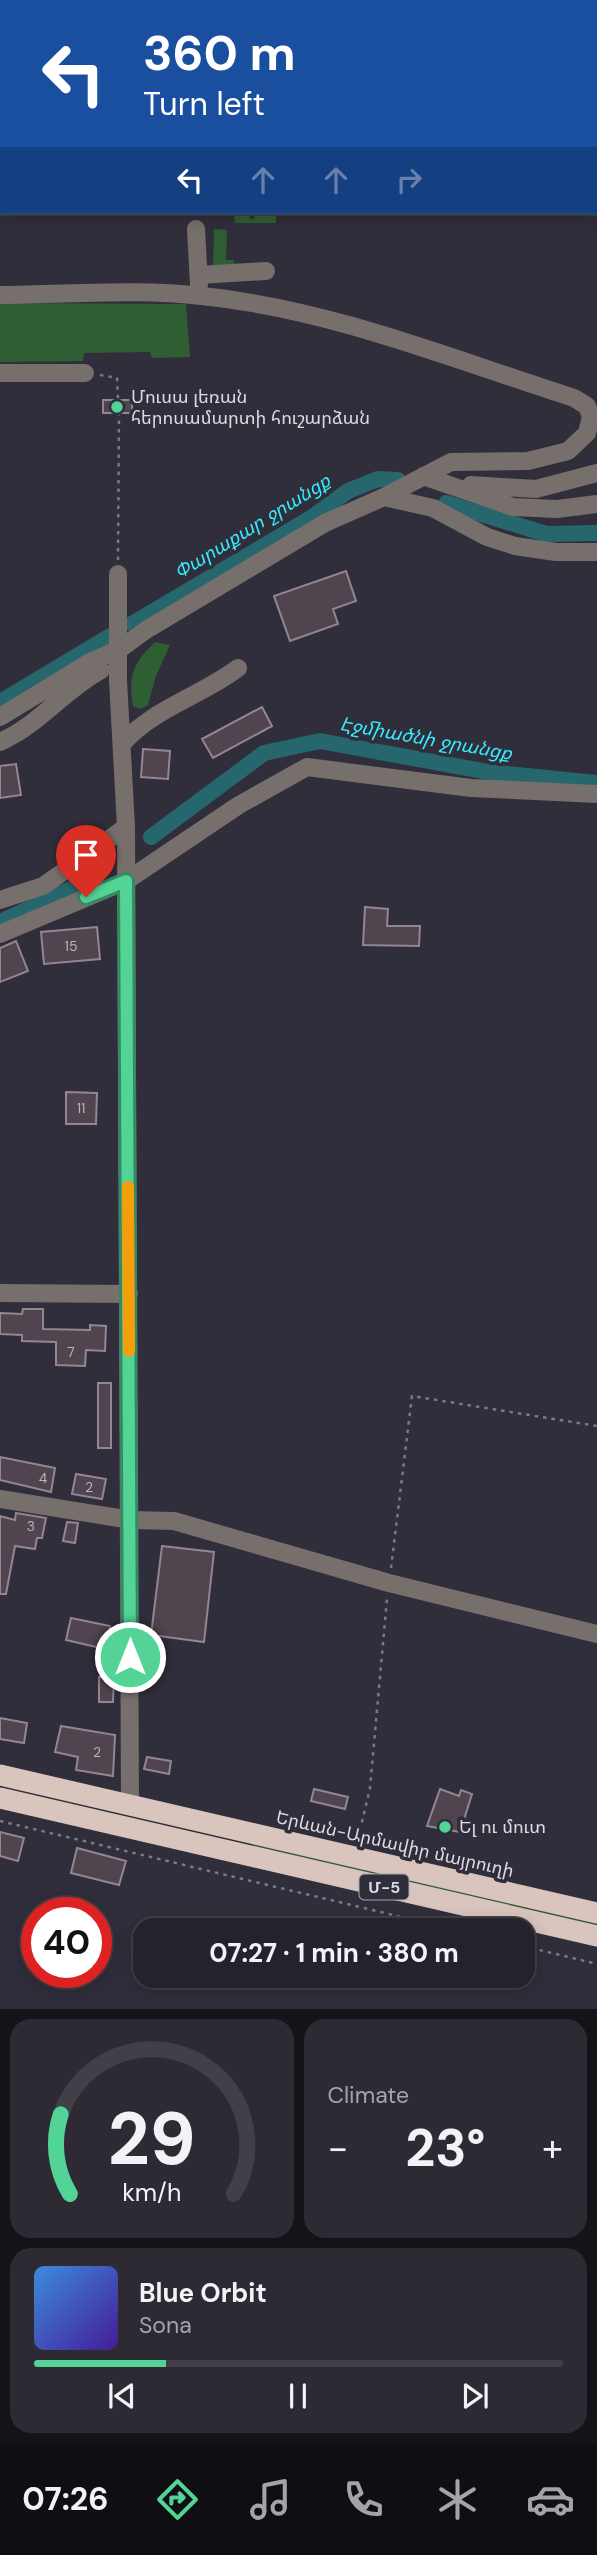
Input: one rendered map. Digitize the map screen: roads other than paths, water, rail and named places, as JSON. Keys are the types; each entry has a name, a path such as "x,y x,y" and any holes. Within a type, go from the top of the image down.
{"highway":[{"name":"Մ-5","path":"0,1775 130,1806"},
{"name":"Մ-5","path":"0,1798 597,1936"},
{"name":"Երևան-Արմավիր մայրուղի","path":"130,1806 597,1913"},
{"path":"231,1852 236,1830"}],"street":[{"path":"196,229 200,295"},
{"path":"199,275 266,271"},
{"path":"0,295 200,295 278,307 323,318 575,398 587,406 592,430 568,451 544,459 452,461 384,497 325,523 146,630 120,649 82,666 0,717"},
{"path":"0,373 86,373"},
{"path":"447,483 536,489 597,473"},
{"path":"423,476 513,507 557,509 597,504"},
{"path":"384,497 433,508 487,537 515,546 556,552 597,552"},
{"path":"118,574 118,680 126,881 131,1520 130,1806"},
{"path":"82,666 101,670 118,680"},
{"path":"122,744 137,727 212,687 238,668"},
{"path":"0,742 29,728 70,691 101,670"},
{"path":"0,934 63,904 126,881 239,805 307,767 431,785 597,794"},
{"path":"0,900 44,888 125,827"},
{"path":"44,888 63,904"},
{"path":"0,1293 129,1294"},
{"path":"0,1499 131,1520 174,1521 389,1583 597,1634"}],"waterway":[{"name":"Փարաքար ջրանցք","path":"132,624 311,518 348,491 378,479 398,480"},
{"name":"Փարաքար ջրանցք","path":"446,503 546,534 597,533"},
{"name":"Փարաքար ջրանցք","path":"0,702 110,636"},
{"name":"Էջմիածնի ջրանցք","path":"151,837 264,753 320,741 488,772 597,783"},
{"name":"Էջմիածնի ջրանցք","path":"0,922 88,881"}],"place":[{"name":"Մուսա լեռան հերոսամարտի հուշարձան","path":"117,407"},
{"name":"Ել ու մուտ","path":"445,1827"}]}
